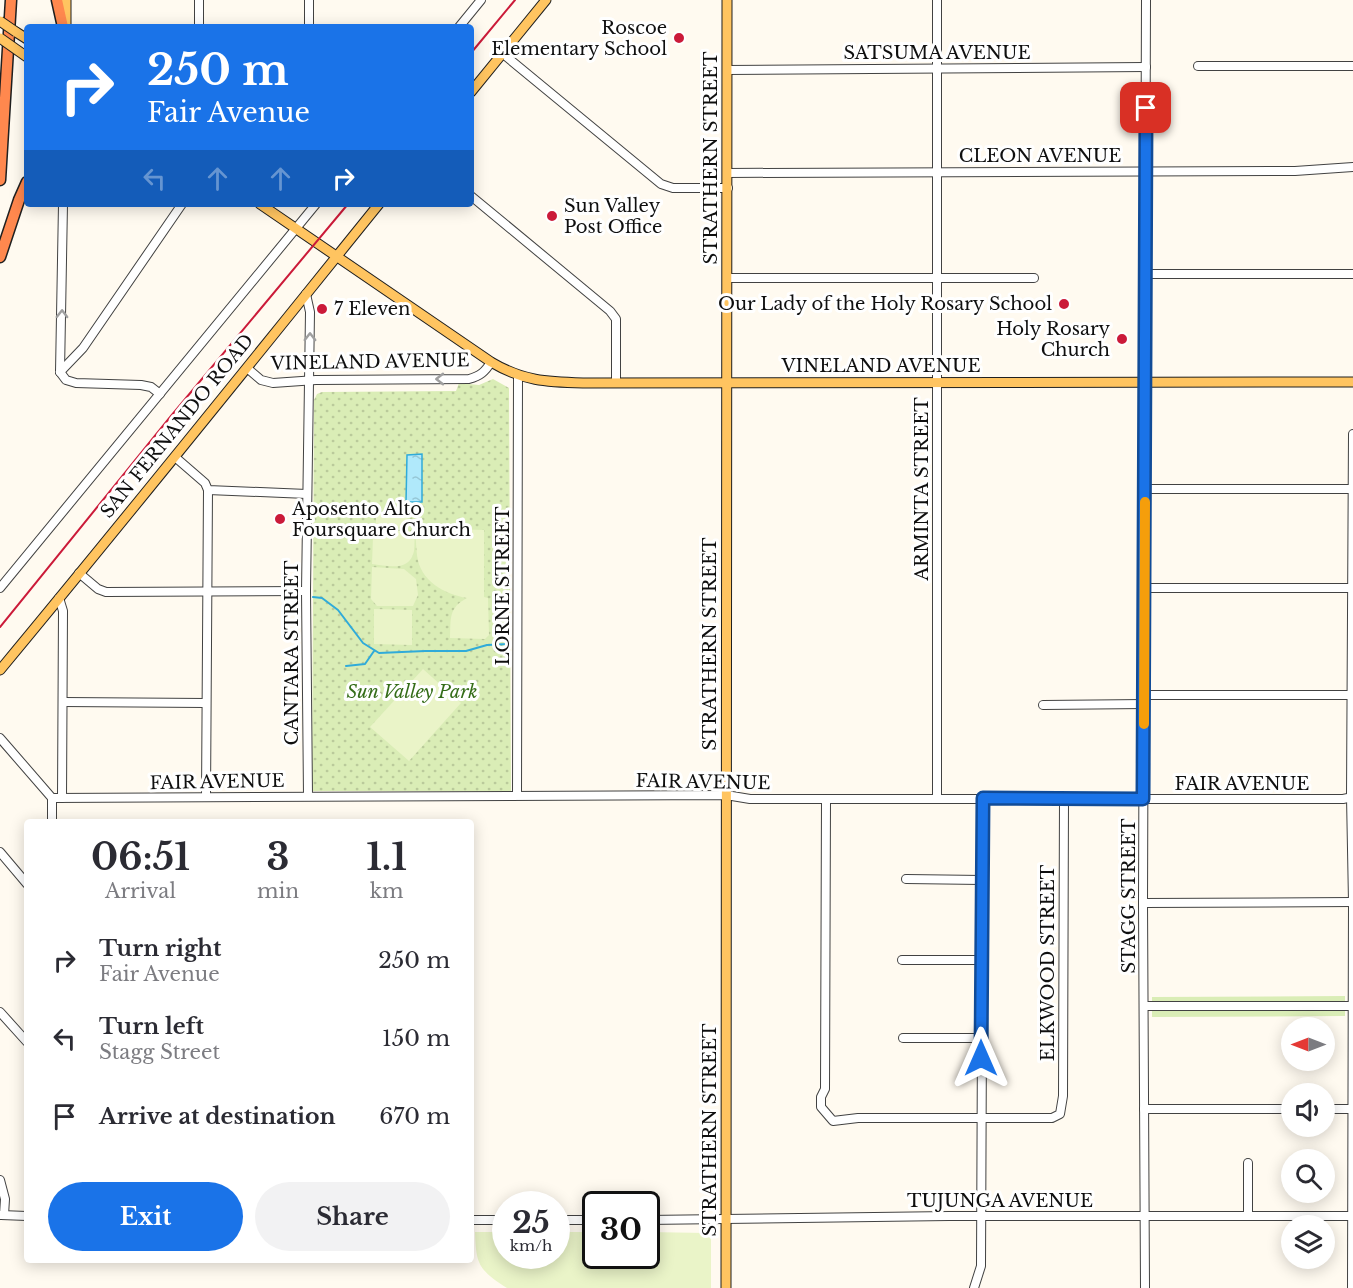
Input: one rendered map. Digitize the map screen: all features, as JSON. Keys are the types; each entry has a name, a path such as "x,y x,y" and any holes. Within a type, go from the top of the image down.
{"highway":[{"path":"0,180 11,0"},
{"path":"57,0 64,24"},
{"path":"0,257 24,189"}],"main road":[{"path":"65,24 66,0"},
{"path":"474,88 546,0"},
{"name":"STRATHERN STREET","path":"726,1288 727,0"},
{"path":"0,21 24,37"},
{"path":"0,38 24,55"},
{"name":"VINELAND AVENUE","path":"264,207 491,362 518,376 548,382 1353,382"},
{"name":"SAN FERNANDO ROAD","path":"0,670 377,207"}],"street":[{"path":"199,0 199,24"},
{"path":"309,0 309,24"},
{"path":"461,24 481,0"},
{"name":"ARMINTA STREET","path":"937,0 935,172 937,798"},
{"name":"STAGG STREET","path":"1145,1288 1143,799 1146,588 1146,0"},
{"path":"502,53 661,184 673,188 728,188"},
{"path":"1198,66 1353,66"},
{"name":"SATSUMA AVENUE","path":"727,70 1146,67"},
{"name":"CLEON AVENUE","path":"727,173 1294,171 1353,167"},
{"path":"474,198 610,311 616,319 616,383"},
{"path":"63,207 60,372 66,380 76,383 141,385 151,387 160,394"},
{"path":"60,372 83,348 180,207"},
{"name":"SAN FERNANDO ROAD","path":"0,588 314,207"},
{"path":"1146,274 1353,274"},
{"path":"728,278 1034,278"},
{"name":"CANTARA STREET","path":"306,294 310,312 306,591 308,796"},
{"name":"VINELAND AVENUE","path":"247,368 261,380 267,382 469,379 485,371 491,362"},
{"name":"LORNE STREET","path":"517,795 518,376"},
{"path":"1353,434 1353,1288"},
{"path":"175,457 205,483 208,490 206,797"},
{"path":"1146,489 1353,489"},
{"path":"208,490 307,494"},
{"path":"79,573 98,589 106,592 306,591"},
{"path":"1146,588 1353,588"},
{"path":"59,598 63,611 62,798"},
{"path":"1144,695 1353,695"},
{"path":"63,702 207,703"},
{"path":"1043,705 1144,704"},
{"path":"0,738 52,798 52,819"},
{"name":"FAIR AVENUE","path":"52,798 517,795 726,795 750,799 1352,797"},
{"path":"974,1288 981,1266 983,798"},
{"name":"ELKWOOD STREET","path":"981,1117 1052,1118 1060,1114 1063,1096 1064,798"},
{"path":"826,799 825,1089 821,1097 821,1107 833,1121 858,1118 981,1117"},
{"path":"0,852 24,880"},
{"path":"906,879 982,880"},
{"path":"1143,903 1353,902"},
{"path":"902,960 981,960"},
{"path":"1144,1006 1353,1006"},
{"path":"0,1012 24,1039"},
{"path":"903,1038 981,1038"},
{"path":"1144,1109 1281,1109"},
{"path":"1335,1109 1353,1109"},
{"path":"1248,1163 1248,1216"},
{"path":"0,1180 5,1199 2,1215 24,1216"},
{"name":"TUJUNGA AVENUE","path":"660,1220 981,1215 1353,1216"},
{"path":"474,1220 492,1220"}],"green space":[{"name":"Sun Valley Park","path":"493,379 509,388 511,791 312,791 314,400 317,394 322,392 456,391 459,383 479,385"},
{"path":"376,512 407,512 408,527 376,527"},
{"path":"415,528 484,530 484,597 488,598 489,635 485,639 450,638 454,610 467,598 450,593 434,585 428,579 419,564"},
{"path":"379,531 415,531 414,551 408,562 398,566 372,564 373,537"},
{"path":"372,567 404,569 416,579 418,595 413,606 377,606 371,599"},
{"path":"374,609 412,610 412,645 374,644"},
{"path":"423,669 461,703 409,761 370,727"},
{"path":"1345,996 1345,1016 1152,1017 1152,997"},
{"path":"475,1232 492,1232 492,1269 570,1269 570,1232 582,1232 582,1269 660,1269 660,1232 707,1233 711,1239 711,1288 507,1288 485,1271 476,1252"}],"water":[{"path":"422,454 422,502 406,502 407,455"}],"waterway":[{"path":"313,597 322,598 338,610 363,643 379,653 466,651 487,645 508,644"},
{"path":"346,666 365,664 374,651"}],"railway":[{"path":"474,49 515,0"},
{"path":"0,627 171,416 345,207"}],"slow traffic":[{"path":"1144,724 1145,502"}],"place":[{"name":"Roscoe Elementary School","path":"679,38"},
{"name":"Sun Valley Post Office","path":"552,216"},
{"name":"Our Lady of the Holy Rosary School","path":"1064,304"},
{"name":"7 Eleven","path":"322,309"},
{"name":"Holy Rosary Church","path":"1122,339"},
{"name":"Aposento Alto Foursquare Church","path":"280,519"}],"route":[{"path":"981,1058 983,798 1143,799 1146,597 1146,108"}]}
